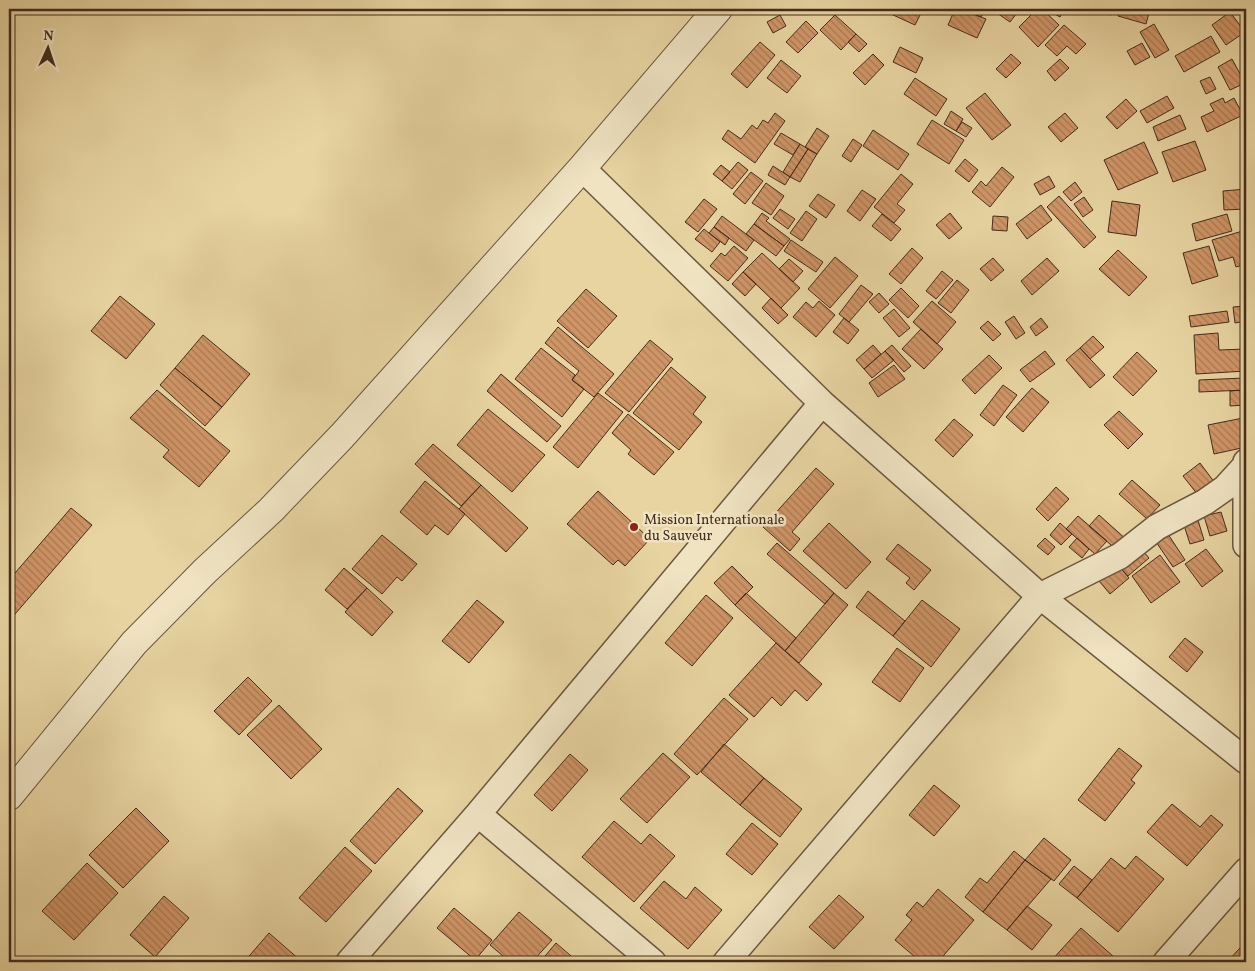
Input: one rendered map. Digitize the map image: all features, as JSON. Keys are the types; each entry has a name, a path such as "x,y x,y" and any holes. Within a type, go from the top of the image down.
{"street":[{"path":"9,796 134,643 205,571 271,510 342,436 582,168 718,9"},
{"path":"582,168 822,403 1040,596 1246,761"},
{"path":"349,962 478,814 822,403"},
{"path":"726,962 1040,596 1120,556 1157,527 1205,502 1225,488 1246,465"},
{"path":"1246,465 1246,545"},
{"path":"478,814 653,962"},
{"path":"1166,962 1246,871"}],"building":[{"path":"880,9 923,9 915,25"},
{"path":"955,9 961,9 986,19 977,38 948,25"},
{"path":"973,9 985,9 981,17 971,13"},
{"path":"991,9 1020,9 1010,22"},
{"path":"1037,9 1042,9 1059,25 1038,47 1019,27"},
{"path":"1046,9 1065,9 1060,17"},
{"path":"1086,9 1113,9 1111,15"},
{"path":"1120,9 1150,9 1146,24 1118,16"},
{"path":"1230,12 1245,32 1226,45 1212,25"},
{"path":"780,15 786,26 773,33 767,22"},
{"path":"835,15 856,34 841,50 820,30"},
{"path":"806,21 818,33 798,53 786,42"},
{"path":"1154,24 1169,50 1155,58 1140,32"},
{"path":"1064,25 1086,44 1076,54 1067,46 1057,56 1045,45"},
{"path":"856,34 867,44 859,52 848,42"},
{"path":"1211,36 1220,52 1184,72 1175,56"},
{"path":"760,42 775,55 747,88 731,74"},
{"path":"1142,43 1150,57 1135,65 1127,51"},
{"path":"900,47 923,58 916,73 893,62"},
{"path":"873,54 884,65 865,85 853,73"},
{"path":"1011,54 1021,63 1006,78 996,69"},
{"path":"1060,59 1069,68 1055,81 1047,71"},
{"path":"1232,59 1245,83 1230,90 1218,67"},
{"path":"781,60 801,76 787,93 767,78"},
{"path":"1210,77 1216,89 1206,94 1200,81"},
{"path":"915,78 947,99 936,116 904,94"},
{"path":"985,93 1011,125 992,140 966,108"},
{"path":"1167,96 1174,108 1147,123 1140,111"},
{"path":"1223,98 1225,103 1234,98 1243,115 1207,132 1201,117 1214,111 1210,104"},
{"path":"1126,99 1137,111 1117,129 1106,117"},
{"path":"951,111 963,119 956,131 944,124"},
{"path":"775,113 785,121 755,163 722,139 728,130 741,139 752,125 757,129 763,120 768,123"},
{"path":"1065,113 1078,128 1061,142 1048,127"},
{"path":"1180,115 1186,129 1158,141 1153,127"},
{"path":"932,120 964,140 949,164 917,144"},
{"path":"962,122 972,128 966,137 956,131"},
{"path":"817,128 829,136 817,154 805,147"},
{"path":"873,130 909,154 898,170 863,146"},
{"path":"781,133 800,144 793,155 774,144"},
{"path":"853,139 862,145 851,162 842,156"},
{"path":"1195,141 1206,170 1173,182 1162,152"},
{"path":"1144,142 1158,173 1118,190 1104,160"},
{"path":"800,144 808,149 790,177 783,172"},
{"path":"808,149 817,154 800,182 790,177"},
{"path":"965,159 978,170 969,182 955,171"},
{"path":"738,162 748,170 732,189 722,181"},
{"path":"721,165 730,172 722,181 713,174"},
{"path":"773,166 790,177 785,185 768,175"},
{"path":"1002,167 1014,177 990,207 972,192 981,181 986,186"},
{"path":"751,172 763,181 745,204 733,194"},
{"path":"901,174 913,184 897,204 905,210 894,223 874,207"},
{"path":"1049,176 1055,187 1040,195 1034,184"},
{"path":"1075,182 1082,192 1071,201 1063,192"},
{"path":"766,183 784,196 771,215 752,203"},
{"path":"1246,189 1246,209 1224,210 1223,191"},
{"path":"862,190 876,199 860,221 847,211"},
{"path":"818,194 835,205 826,218 809,206"},
{"path":"1059,196 1096,237 1084,248 1047,207"},
{"path":"1084,197 1093,210 1083,217 1074,204"},
{"path":"704,199 717,209 698,232 685,222"},
{"path":"1112,201 1140,205 1136,236 1108,232"},
{"path":"1041,205 1052,220 1027,239 1016,224"},
{"path":"780,209 795,219 788,229 773,218"},
{"path":"806,211 817,219 802,241 790,233"},
{"path":"762,213 769,218 766,221 790,239 784,246 754,224"},
{"path":"950,213 962,228 949,239 936,225"},
{"path":"882,214 901,229 891,241 872,226"},
{"path":"1227,214 1232,231 1196,241 1192,224"},
{"path":"722,216 754,240 746,251 714,227"},
{"path":"993,216 1008,217 1007,231 992,230"},
{"path":"754,224 784,246 776,256 746,234"},
{"path":"714,227 729,238 725,245 709,233"},
{"path":"704,229 720,242 712,252 695,239"},
{"path":"1246,230 1246,264 1236,267 1233,257 1219,261 1212,240"},
{"path":"791,240 823,262 816,272 784,251"},
{"path":"734,246 748,258 728,281 710,266 721,253 725,256"},
{"path":"1209,246 1218,276 1192,284 1183,253"},
{"path":"912,248 923,258 901,284 889,274"},
{"path":"1118,250 1147,277 1129,296 1099,269"},
{"path":"762,253 800,288 781,308 743,272"},
{"path":"835,257 858,276 830,308 808,289"},
{"path":"993,258 1004,270 991,281 980,269"},
{"path":"1047,258 1059,271 1032,295 1021,281"},
{"path":"789,259 803,271 793,282 779,269"},
{"path":"942,271 953,280 936,299 926,291"},
{"path":"743,272 756,284 745,296 732,284"},
{"path":"957,280 969,290 951,313 938,303"},
{"path":"861,285 873,294 849,322 839,314"},
{"path":"901,288 919,306 908,318 889,300"},
{"path":"586,289 617,316 588,348 557,321"},
{"path":"879,293 889,304 879,313 869,302"},
{"path":"120,296 155,324 126,359 91,331"},
{"path":"771,298 788,315 778,324 762,308"},
{"path":"819,301 835,315 816,337 793,317 806,302 813,308"},
{"path":"932,301 956,322 937,344 913,322"},
{"path":"1246,306 1246,321 1235,323 1233,307"},
{"path":"894,309 910,328 899,337 883,318"},
{"path":"1227,311 1229,322 1191,327 1189,316"},
{"path":"1014,316 1025,333 1016,339 1005,322"},
{"path":"844,318 859,330 848,344 833,332"},
{"path":"1041,318 1048,327 1036,336 1030,327"},
{"path":"988,321 1001,334 993,341 980,328"},
{"path":"558,327 614,374 594,397 572,380 579,371 545,343"},
{"path":"921,329 943,349 924,369 902,349"},
{"path":"1218,333 1219,350 1246,349 1246,371 1196,374 1194,335"},
{"path":"203,335 250,374 222,407 175,368"},
{"path":"1093,336 1104,347 1090,359 1080,348"},
{"path":"650,340 673,359 629,412 605,393"},
{"path":"873,345 881,354 864,369 856,360"},
{"path":"892,345 911,366 904,372 885,351"},
{"path":"541,348 575,375 572,380 584,389 562,417 515,379"},
{"path":"1080,348 1105,375 1090,388 1066,360"},
{"path":"885,351 894,360 872,378 864,369"},
{"path":"1045,351 1055,364 1030,382 1020,370"},
{"path":"1137,352 1157,371 1133,396 1113,377"},
{"path":"989,355 1002,368 975,394 962,380"},
{"path":"894,365 905,379 878,397 869,383"},
{"path":"671,367 706,397 693,414 702,422 679,450 633,413"},
{"path":"175,368 222,407 205,426 160,385"},
{"path":"501,374 561,426 547,442 487,391"},
{"path":"1244,378 1245,390 1199,392 1199,380"},
{"path":"1003,385 1017,395 994,426 980,415"},
{"path":"1032,388 1049,402 1023,432 1006,417"},
{"path":"157,390 230,451 199,487 163,457 169,450 130,418"},
{"path":"1245,390 1246,405 1230,406 1230,391"},
{"path":"598,393 623,412 578,468 553,447"},
{"path":"488,409 545,455 512,492 457,445"},
{"path":"1119,411 1143,434 1128,449 1104,425"},
{"path":"628,414 674,452 654,475 628,454 631,450 612,433"},
{"path":"1243,418 1246,430 1246,447 1214,454 1208,425"},
{"path":"954,419 973,435 953,457 935,440"},
{"path":"433,444 481,485 461,506 415,464"},
{"path":"1200,463 1215,483 1198,495 1183,476"},
{"path":"816,468 834,484 792,532 800,539 790,551 763,527"},
{"path":"1132,480 1160,505 1147,519 1119,494"},
{"path":"425,481 465,514 448,535 435,525 427,535 400,512"},
{"path":"481,485 528,528 506,552 459,509"},
{"path":"1056,487 1069,499 1048,521 1036,509"},
{"path":"598,491 650,539 625,566 618,560 613,565 567,524"},
{"path":"71,508 92,525 9,621 9,580"},
{"path":"1221,512 1227,531 1210,536 1204,516"},
{"path":"1099,515 1127,540 1118,551 1089,526"},
{"path":"1078,516 1107,541 1095,554 1066,529"},
{"path":"1197,517 1204,540 1190,544 1183,522"},
{"path":"829,523 871,562 846,589 803,551"},
{"path":"1060,523 1072,534 1061,545 1050,535"},
{"path":"1164,528 1185,560 1173,567 1152,536"},
{"path":"382,535 417,564 402,581 397,577 382,594 352,569"},
{"path":"1045,538 1055,547 1048,555 1037,546"},
{"path":"1077,538 1089,549 1082,558 1069,547"},
{"path":"777,543 834,593 825,604 767,554"},
{"path":"898,544 931,570 914,590 906,583 910,578 886,559"},
{"path":"1139,546 1149,558 1128,576 1118,565"},
{"path":"1206,549 1223,571 1202,587 1185,564"},
{"path":"1160,555 1180,582 1151,603 1132,576"},
{"path":"1118,565 1129,578 1110,594 1099,581"},
{"path":"732,566 753,587 735,605 714,583"},
{"path":"344,568 367,588 347,609 325,590"},
{"path":"367,588 393,612 372,636 345,612"},
{"path":"868,591 905,621 893,636 856,607"},
{"path":"746,593 796,638 785,651 735,605"},
{"path":"834,593 848,605 799,663 785,651"},
{"path":"706,595 733,618 692,666 665,643"},
{"path":"477,600 504,622 469,663 442,641"},
{"path":"922,600 960,629 931,667 893,636"},
{"path":"1185,638 1203,652 1187,672 1169,657"},
{"path":"776,643 822,684 807,701 795,690 781,706 772,697 754,717 729,695"},
{"path":"897,648 924,668 900,702 872,682"},
{"path":"248,677 272,701 239,735 214,711"},
{"path":"724,698 748,719 697,775 674,754"},
{"path":"279,705 322,749 291,779 247,735"},
{"path":"724,744 764,778 740,805 701,772"},
{"path":"1119,748 1142,766 1131,780 1135,783 1105,821 1078,800"},
{"path":"663,753 690,777 647,823 620,799"},
{"path":"570,754 588,770 552,811 534,795"},
{"path":"764,778 802,809 780,837 740,805"},
{"path":"934,785 960,806 934,836 909,815"},
{"path":"398,788 423,811 375,864 350,841"},
{"path":"1172,804 1200,827 1211,815 1223,825 1187,866 1147,832"},
{"path":"136,808 169,841 123,888 89,855"},
{"path":"614,821 641,844 650,834 675,856 634,902 582,857"},
{"path":"752,823 778,844 752,875 726,854"},
{"path":"1044,838 1071,860 1054,881 1025,860"},
{"path":"345,847 372,871 326,922 299,898"},
{"path":"1014,851 1025,860 983,912 965,897 980,878 987,883"},
{"path":"1136,856 1164,879 1118,932 1077,898 1111,858 1125,869"},
{"path":"1025,860 1051,879 1007,930 983,912"},
{"path":"87,863 118,893 74,940 42,911"},
{"path":"1074,866 1092,880 1077,898 1059,884"},
{"path":"664,881 686,899 695,887 722,910 688,949 640,908"},
{"path":"938,889 974,920 938,962 921,962 895,940 912,920 906,915 917,902 923,907"},
{"path":"839,895 864,917 834,949 809,927"},
{"path":"164,896 189,918 155,957 130,935"},
{"path":"1027,906 1052,925 1032,950 1007,930"},
{"path":"454,908 492,940 475,960 437,928"},
{"path":"519,912 552,940 532,962 510,962 490,945"},
{"path":"1081,928 1114,957 1110,962 1050,962"},
{"path":"269,933 300,960 298,962 244,962"},
{"path":"556,943 578,962 540,962"},
{"path":"1240,948 1246,954 1246,962 1227,962"}],"place":[{"name":"Mission Internationale du Sauveur","path":"634,527"}]}
